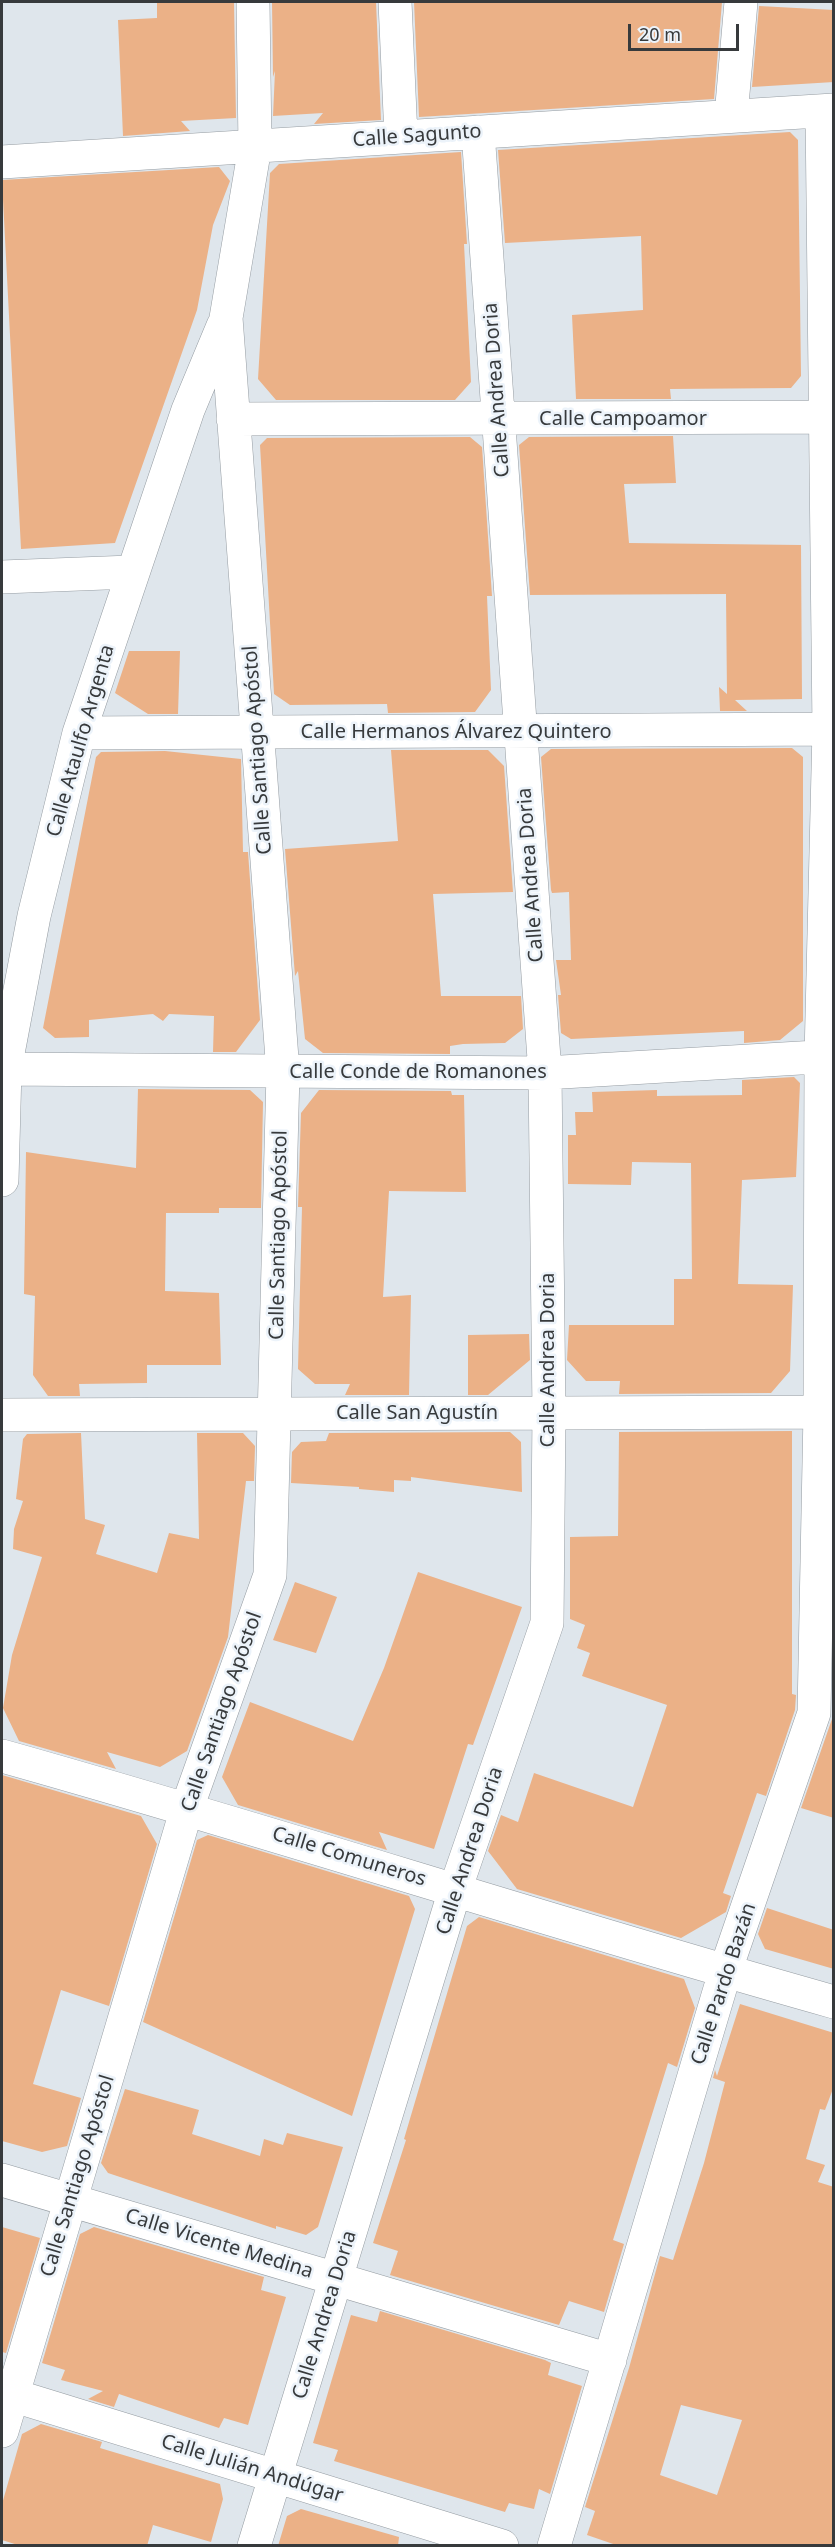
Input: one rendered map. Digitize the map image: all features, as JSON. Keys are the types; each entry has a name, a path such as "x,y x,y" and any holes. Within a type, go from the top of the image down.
{"street":[{"name":"Calle Santiago Apóstol","path":"2,2431 7,2393 71,2200 188,1808 270,1575 284,1072 256,733 226,318 255,147 253,2"},
{"path":"395,2 401,137"},
{"path":"731,116 741,2"},
{"name":"Calle Sagunto","path":"2,162 828,111"},
{"name":"Calle Pardo Bazán","path":"554,2546 725,1972 814,1713 827,1412 827,1057 831,729 828,111"},
{"name":"Calle Andrea Doria","path":"254,2546 455,1890 547,1623 549,1413 545,1073 478,132"},
{"name":"Calle Ataulfo Argenta","path":"2,1180 3,1069 34,916 79,733 131,572 188,410 226,318"},
{"name":"Calle Campoamor","path":"233,418 829,417"},
{"path":"2,572 131,572"},
{"name":"Calle Hermanos Álvarez Quintero","path":"79,733 831,729"},
{"name":"Calle Conde de Romanones","path":"3,1069 545,1073 827,1057"},
{"name":"Calle San Agustín","path":"2,1416 827,1412"},
{"name":"Calle Comuneros","path":"2,1756 188,1808 725,1972 834,2002"},
{"name":"Calle Vicente Medina","path":"2,2180 610,2361"},
{"name":"Calle Julián Andúgar","path":"7,2393 502,2546"}],"building":[{"path":"157,2 234,2 236,118 181,121 190,131 123,136 118,20 157,18"},
{"path":"272,2 376,2 381,120 314,124 323,113 273,116 275,71 273,77"},
{"path":"414,2 722,2 714,99 419,117"},
{"path":"759,6 834,10 834,82 752,87"},
{"path":"790,132 798,140 801,376 791,388 670,389 671,399 576,399 572,315 643,310 641,236 505,243 498,150"},
{"path":"461,152 467,244 464,244 471,382 455,400 276,400 258,379 270,173 279,164"},
{"path":"219,167 230,181 213,225 197,310 115,543 21,549 2,180"},
{"path":"673,436 676,483 624,484 629,543 801,545 802,699 735,700 747,711 720,711 719,687 727,694 726,594 530,595 519,445 529,437"},
{"path":"470,437 482,447 492,596 487,596 491,690 475,712 388,713 387,704 290,705 274,694 260,445 267,438"},
{"path":"129,651 180,651 178,714 148,714 115,693"},
{"path":"792,748 803,757 803,1021 780,1040 744,1043 744,1031 571,1039 561,1033 558,995 561,995 556,960 571,960 569,892 552,893 551,890 541,757 551,749"},
{"path":"391,750 488,750 504,766 513,892 433,894 441,996 521,996 523,1029 505,1043 450,1046 450,1054 323,1053 305,1039 298,971 295,976 285,849 398,841"},
{"path":"165,751 241,759 243,852 248,852 260,1020 236,1052 213,1052 214,1016 169,1014 163,1021 153,1014 89,1020 89,1037 55,1038 43,1028 96,757 101,752"},
{"path":"794,1077 800,1083 796,1177 742,1180 738,1284 793,1285 790,1371 771,1393 619,1394 620,1381 586,1381 567,1360 569,1325 674,1325 674,1279 692,1279 691,1163 632,1162 631,1185 568,1184 568,1135 576,1135 575,1112 593,1112 592,1092 657,1090 657,1096 742,1095 742,1080"},
{"path":"138,1089 250,1090 263,1102 261,1208 219,1208 219,1213 166,1213 165,1291 219,1293 221,1365 147,1365 147,1383 79,1384 80,1396 48,1396 33,1375 35,1296 24,1294 26,1152 136,1168"},
{"path":"319,1090 451,1091 452,1095 464,1095 466,1192 389,1191 383,1297 411,1295 409,1395 345,1395 350,1384 315,1384 298,1369 302,1207 298,1207 301,1113"},
{"path":"529,1334 530,1360 488,1395 468,1395 468,1335"},
{"path":"792,1431 792,1694 796,1695 795,1710 766,1796 757,1793 723,1893 731,1896 726,1912 681,1938 517,1889 488,1851 501,1815 518,1822 534,1773 633,1807 667,1705 582,1676 590,1653 577,1648 585,1625 570,1619 570,1537 618,1536 619,1432"},
{"path":"510,1432 521,1442 522,1492 411,1477 411,1481 394,1480 394,1492 359,1489 359,1487 291,1483 292,1452 301,1442 326,1441 329,1433"},
{"path":"81,1433 85,1519 105,1525 96,1554 157,1573 169,1533 199,1539 197,1433 243,1433 255,1446 254,1481 246,1481 228,1637 187,1751 160,1767 107,1752 116,1769 19,1741 3,1708 12,1655 42,1557 13,1549 14,1529 23,1501 16,1499 23,1439 27,1434"},
{"path":"418,1572 522,1607 473,1745 468,1744 434,1849 379,1832 387,1850 238,1805 222,1777 250,1702 353,1741 384,1668"},
{"path":"295,1582 337,1597 316,1653 273,1640"},
{"path":"833,1708 834,1818 801,1808 832,1719"},
{"path":"2,1775 141,1816 157,1844 109,2006 61,1990 33,2084 81,2098 67,2146 42,2152 2,2141"},
{"path":"208,1835 409,1896 415,1909 352,2116 143,2022 197,1840"},
{"path":"767,1908 834,1930 834,1969 765,1949 758,1934"},
{"path":"479,1917 684,1979 695,2008 677,2067 668,2063 613,2240 624,2244 604,2312 569,2301 559,2325 390,2275 398,2251 373,2243 406,2140 404,2139 467,1926"},
{"path":"740,2004 834,2033 834,2086 825,2110 820,2109 806,2159 825,2165 818,2182 834,2187 834,2546 619,2546 587,2535 595,2511 585,2507 629,2368 660,2256 673,2260 704,2163 725,2082 713,2078 715,2070 717,2076","holes":["681,2405 742,2420 717,2495 660,2475"]},
{"path":"125,2089 199,2110 192,2134 260,2156 264,2139 283,2145 287,2133 343,2147 318,2227 306,2235 276,2226 276,2229 108,2173 101,2163"},
{"path":"2,2227 40,2238 6,2353 2,2352"},
{"path":"94,2227 264,2277 261,2290 286,2297 248,2425 224,2418 219,2428 119,2394 114,2407 88,2399 103,2391 61,2380 65,2370 42,2363 80,2234"},
{"path":"380,2311 545,2360 551,2363 548,2375 582,2386 550,2494 539,2489 534,2509 509,2503 505,2512 334,2461 338,2450 313,2443 351,2315 377,2322"},
{"path":"41,2424 102,2442 100,2448 220,2484 223,2499 211,2542 153,2525 147,2546 21,2546 2,2540 2,2504 22,2434"},
{"path":"301,2509 399,2537 398,2546 278,2546 287,2516"}]}
